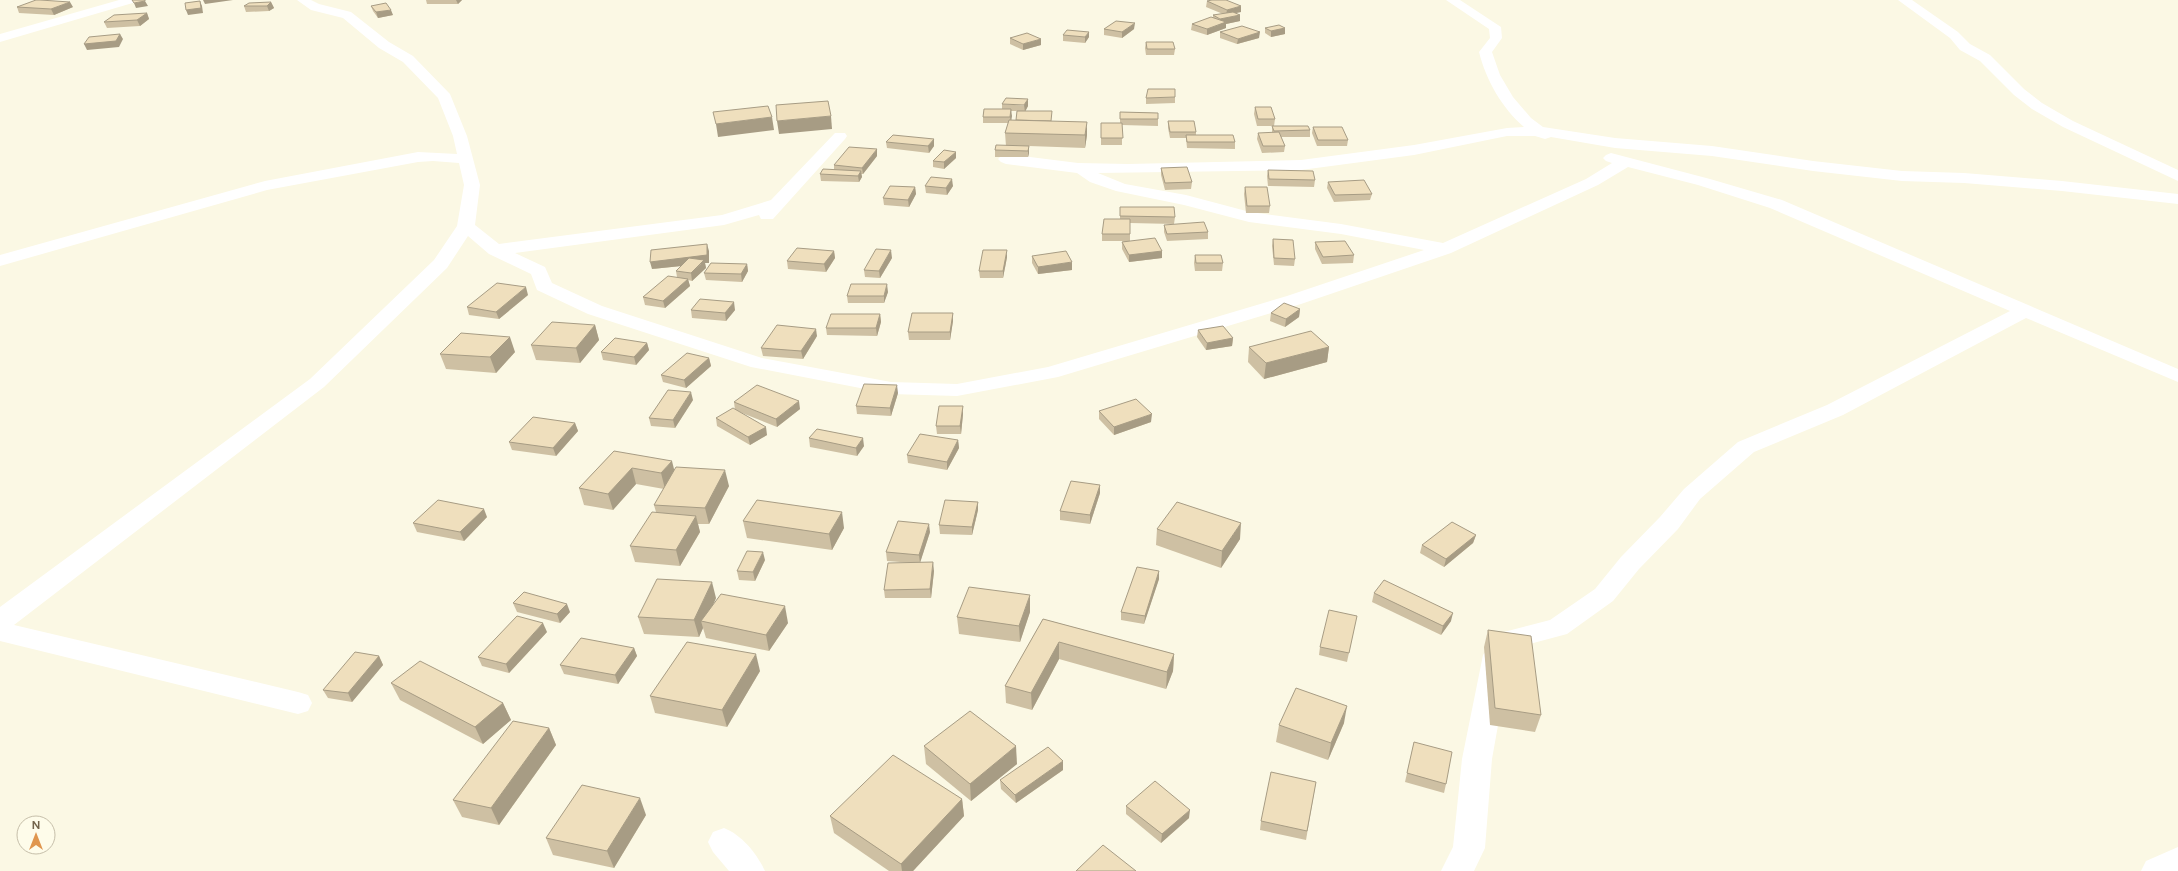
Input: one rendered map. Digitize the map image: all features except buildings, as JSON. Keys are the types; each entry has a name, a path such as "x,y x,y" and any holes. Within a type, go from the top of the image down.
{"street":[{"path":"0,38 132,0"},
{"path":"0,621 317,383 441,264 466,226 472,185 460,136 445,97 408,59 384,45 347,15 315,7 303,0"},
{"path":"1452,0 1495,27 1496,38 1485,52 1488,67 1512,106 1538,131 1570,146 1704,182 1776,204 2178,376"},
{"path":"1904,0 1954,35 1965,47 1985,58 2019,92 2037,106 2068,124 2178,176"},
{"path":"1006,159 1078,168 1128,169 1301,165 1414,150 1507,132 1538,131 1615,143 1712,151 1813,166 1902,176 1964,178 2062,186 2178,199"},
{"path":"495,250 724,220 777,204 840,136"},
{"path":"0,261 265,186 418,157 433,156 466,159"},
{"path":"466,226 495,250 539,271 544,286 595,310 758,364 890,388 957,390 1052,373 1294,300 1445,249 1592,182 1625,162"},
{"path":"1078,168 1096,178 1122,188 1186,200 1249,217 1341,229 1445,249"},
{"path":"1457,871 1469,848 1477,759 1497,655 1509,640 1558,627 1604,595 1630,563 1669,523 1692,494 1746,447 1835,410 2025,311"},
{"path":"0,631 298,703"},
{"path":"724,842 749,871"},
{"path":"2157,871 2178,861"}]}
